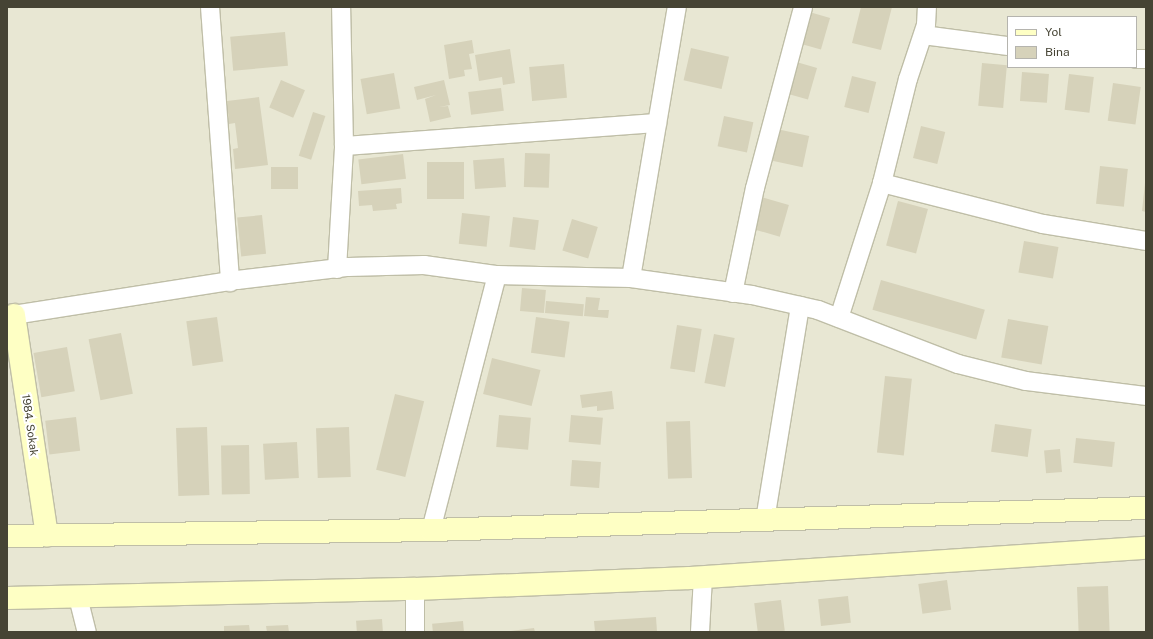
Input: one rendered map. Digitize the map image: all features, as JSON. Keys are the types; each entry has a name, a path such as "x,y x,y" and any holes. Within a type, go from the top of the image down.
{"street":[{"path":"210,7 230,282"},
{"path":"337,269 344,146 341,7"},
{"path":"631,278 677,7"},
{"path":"733,293 756,188 803,7"},
{"path":"839,318 882,183 908,79 926,25 927,7"},
{"path":"922,35 1007,46"},
{"path":"344,146 657,123"},
{"path":"882,183 1043,224 1146,241"},
{"path":"11,315 230,282 337,269 424,265 497,275 631,278 733,293 800,306 839,318 958,364 1026,381 1146,396"},
{"path":"431,530 497,275"},
{"path":"765,520 800,306"},
{"name":"1984. Sokak","path":"11,315 47,536"},
{"path":"7,536 431,530 1146,508"},
{"path":"7,598 415,589 703,577 1146,548"},
{"path":"700,632 703,577"},
{"path":"415,589 416,632"},
{"path":"78,597 87,632"}],"shaded area":[{"path":"7,7 1146,7 1146,632 7,632"}],"building":[{"path":"861,7 892,7 881,50 852,43"},
{"path":"806,11 830,18 821,50 797,43"},
{"path":"285,32 288,66 233,71 230,37"},
{"path":"472,40 474,53 469,54 472,69 464,70 465,76 449,79 444,45"},
{"path":"691,48 729,57 722,89 684,80"},
{"path":"510,49 515,83 503,85 502,77 479,81 475,55"},
{"path":"793,61 817,68 808,100 784,93"},
{"path":"982,63 1007,65 1003,108 978,106"},
{"path":"564,64 567,98 532,101 529,67"},
{"path":"1022,72 1049,74 1047,103 1020,101"},
{"path":"394,73 400,108 367,114 361,79"},
{"path":"1069,74 1094,77 1089,113 1065,110"},
{"path":"852,76 876,82 869,113 844,107"},
{"path":"281,80 305,90 293,118 269,108"},
{"path":"444,80 450,105 439,107 448,106 451,117 430,122 425,99 436,95 417,100 414,87"},
{"path":"1113,83 1141,87 1135,125 1108,121"},
{"path":"501,88 504,111 471,115 468,92"},
{"path":"259,97 268,165 235,169 233,149 238,148 235,123 229,124 227,101"},
{"path":"313,112 325,116 311,160 299,156"},
{"path":"724,116 753,122 747,153 718,146"},
{"path":"921,126 945,132 937,164 913,158"},
{"path":"772,128 809,136 803,167 765,159"},
{"path":"525,153 550,154 549,188 524,187"},
{"path":"403,154 406,179 361,184 358,159"},
{"path":"504,158 506,187 475,189 473,160"},
{"path":"427,162 464,162 464,199 427,199"},
{"path":"1100,166 1128,169 1124,207 1096,204"},
{"path":"271,167 298,167 298,189 271,189"},
{"path":"1146,183 1146,212 1142,211"},
{"path":"401,188 402,203 396,204 397,209 373,211 372,205 359,206 358,191"},
{"path":"761,197 789,205 780,237 752,229"},
{"path":"898,201 928,209 916,253 886,245"},
{"path":"462,213 490,216 487,247 459,244"},
{"path":"262,215 266,254 241,256 237,218"},
{"path":"513,217 539,220 535,250 509,247"},
{"path":"572,219 598,227 588,258 562,251"},
{"path":"1024,241 1058,247 1053,279 1018,273"},
{"path":"881,280 985,310 976,340 872,310"},
{"path":"522,288 546,290 544,313 520,311"},
{"path":"586,297 600,298 598,310 609,310 608,318 584,316"},
{"path":"546,301 584,304 583,316 545,313"},
{"path":"217,317 223,362 193,366 186,321"},
{"path":"536,317 570,322 565,357 531,353"},
{"path":"1008,319 1048,326 1042,365 1001,357"},
{"path":"677,325 702,329 695,372 670,368"},
{"path":"121,333 133,394 100,400 89,339"},
{"path":"714,334 735,338 725,387 704,383"},
{"path":"67,347 75,391 41,397 34,353"},
{"path":"492,358 541,370 532,406 483,394"},
{"path":"885,376 912,379 904,455 877,453"},
{"path":"612,391 614,409 597,411 597,406 582,408 580,395"},
{"path":"395,394 424,401 405,477 376,470"},
{"path":"499,415 531,418 528,450 496,447"},
{"path":"571,415 603,418 601,445 569,442"},
{"path":"76,417 80,451 49,455 45,421"},
{"path":"690,421 692,478 668,479 666,422"},
{"path":"995,424 1032,429 1028,457 991,452"},
{"path":"207,427 209,495 178,496 176,428"},
{"path":"349,427 351,477 318,478 316,428"},
{"path":"1076,438 1115,442 1112,467 1073,463"},
{"path":"297,442 299,478 265,480 263,444"},
{"path":"221,445 249,445 250,494 222,494"},
{"path":"1060,449 1062,472 1046,473 1044,450"},
{"path":"572,460 601,462 599,488 570,486"},
{"path":"947,580 951,610 922,614 918,584"},
{"path":"1108,586 1110,632 1079,632 1077,587"},
{"path":"848,596 851,623 821,626 818,599"},
{"path":"781,600 785,631 758,632 754,603"},
{"path":"656,617 657,632 595,632 594,621"},
{"path":"382,619 383,632 357,632 356,621"},
{"path":"463,621 464,632 433,632 432,624"},
{"path":"249,625 250,632 224,632 224,626"},
{"path":"288,625 289,632 267,632 266,626"},
{"path":"534,628 535,632 511,632 511,631"}]}
